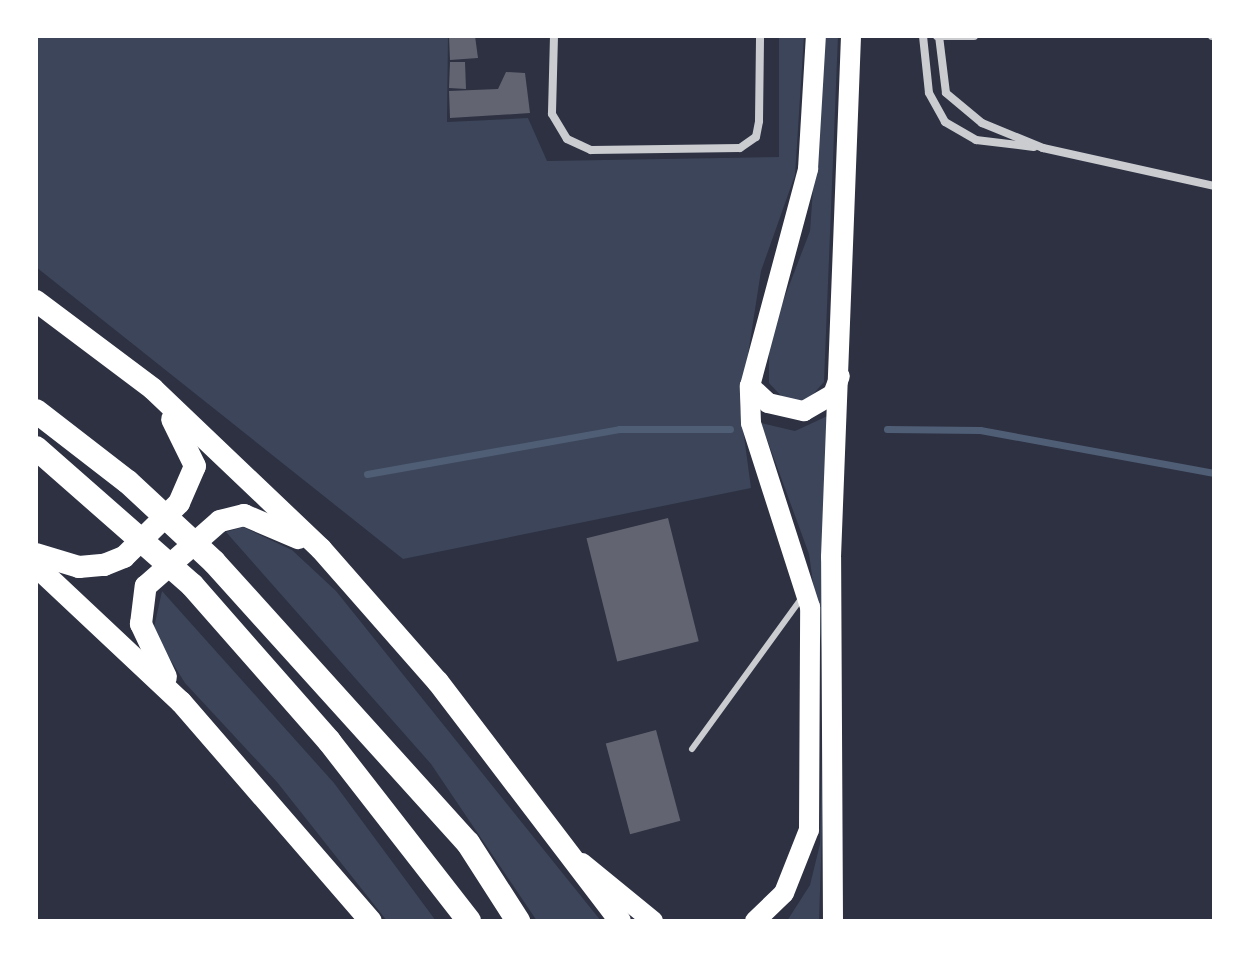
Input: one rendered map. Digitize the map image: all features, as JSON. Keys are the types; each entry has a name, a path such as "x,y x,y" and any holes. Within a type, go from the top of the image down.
{"highway":[{"path":"36,301 153,389 321,549 438,682 620,921"},
{"path":"36,554 79,567 104,565 124,557 179,503 192,480 193,453 153,389"},
{"path":"36,411 128,482 214,562 468,843 518,921"},
{"path":"36,448 104,504 192,585 339,753 469,921"},
{"path":"181,702 141,624 146,586 207,526 244,515 321,549"},
{"path":"36,566 181,702 371,921"}],"main road":[{"path":"755,921 796,873 809,830 808,589 751,423 750,386 808,169 816,36"},
{"path":"833,921 831,557 844,367 851,36"},
{"path":"750,386 768,403 804,411 833,394 844,367"},
{"path":"565,848 653,921"}],"street":[{"path":"554,36 552,114 567,139 591,150 740,148 756,137 759,121 760,36"},
{"path":"923,36 929,93 945,122 976,140 1043,148 1214,186"},
{"path":"974,36 938,36 953,104 1043,148"}],"lane":[{"path":"692,749 808,589"}],"shaded area":[{"path":"36,36 448,36 447,122 528,118 547,161 779,157 779,36 804,36 795,175 761,271 740,406 751,488 403,559 36,267"},
{"path":"824,36 838,36 824,382 807,401 785,400 769,383 769,338 810,231"},
{"path":"836,412 819,921 787,921 810,885 820,844 824,663 809,554 761,423 795,431"},
{"path":"243,527 292,550 336,591 601,921 537,921 431,764 226,532"},
{"path":"162,591 334,783 436,921 387,921 277,782 185,683 153,632"}],"building":[{"path":"449,36 475,36 478,58 450,60"},
{"path":"450,62 465,62 466,89 449,88"},
{"path":"506,72 525,73 530,113 450,118 449,91 498,89"},
{"path":"668,518 699,641 617,662 586,538"},
{"path":"656,730 680,821 630,834 606,743"}],"waterway":[{"path":"367,474 619,429 730,429"},
{"path":"887,429 980,430 1214,473"}]}
